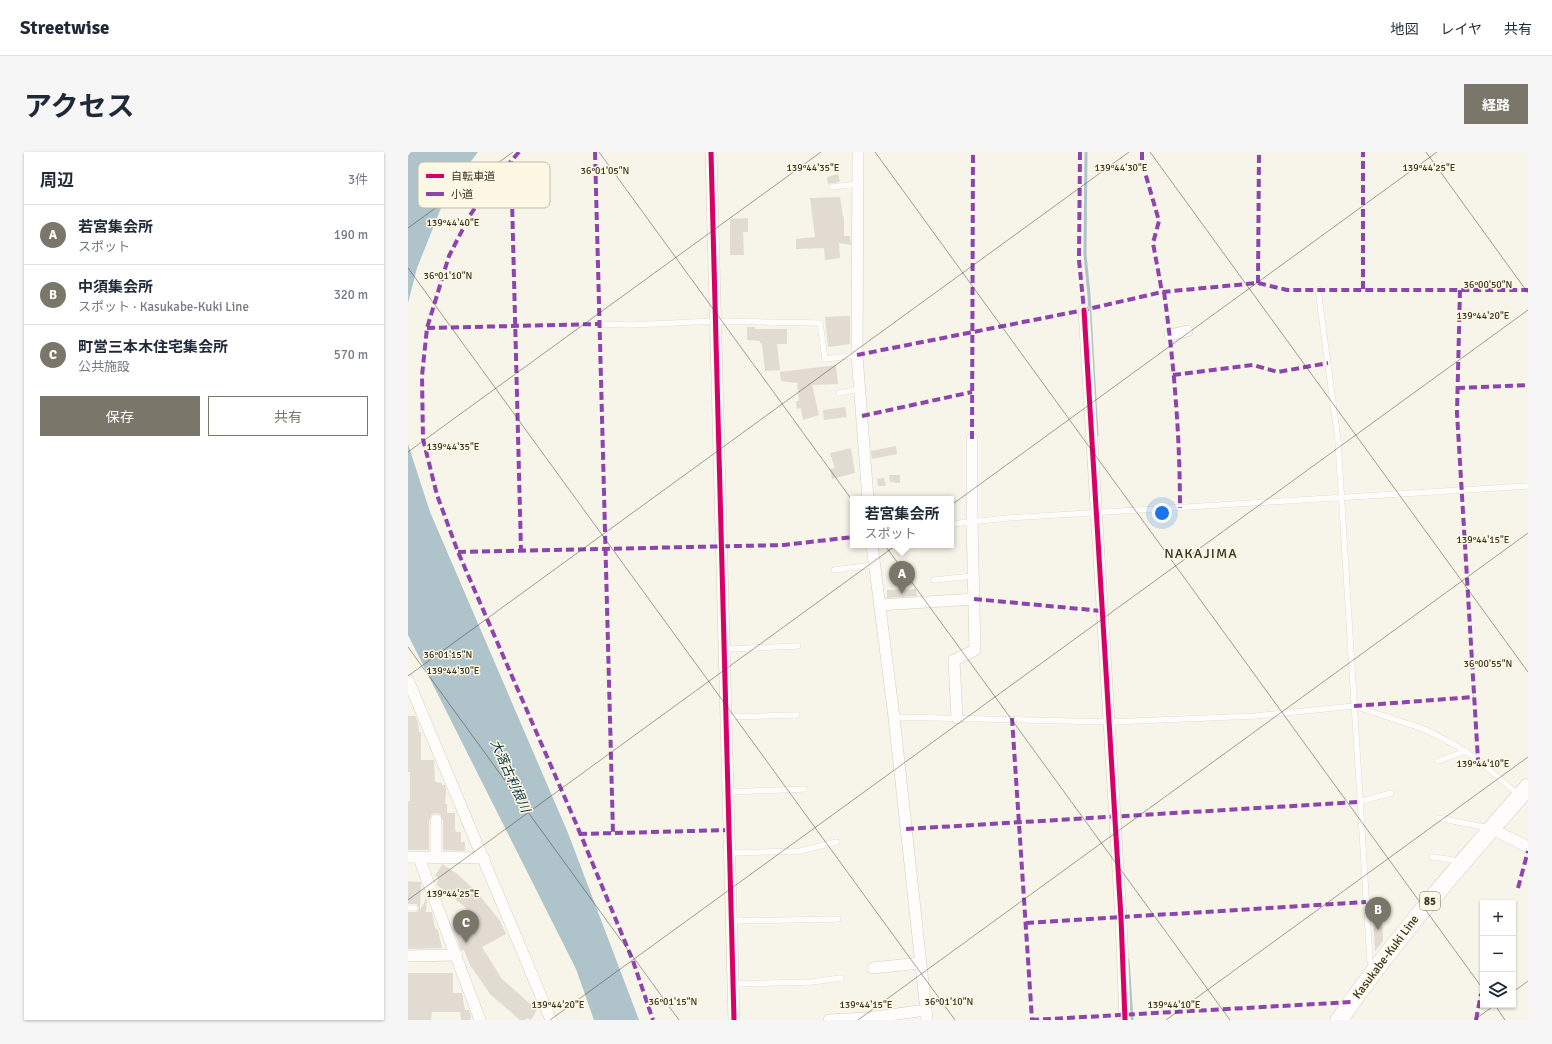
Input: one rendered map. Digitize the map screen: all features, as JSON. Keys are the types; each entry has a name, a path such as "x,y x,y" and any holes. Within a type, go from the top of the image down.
{"main road":[{"name":"Kasukabe-Kuki Line","path":"1339,1020 1374,969 1401,935 1524,792"}],"street":[{"path":"711,152 734,1020"},
{"path":"858,152 857,355 868,496"},
{"path":"1084,310 1110,722 1125,1020"},
{"path":"1170,335 1187,331"},
{"path":"957,718 954,660 975,650 972,439"},
{"path":"829,1020 926,1015 894,717 872,548"},
{"path":"880,605 974,599"},
{"path":"408,680 551,1020"},
{"path":"436,820 436,858"},
{"path":"1492,829 1528,848"},
{"path":"480,1020 462,974 457,955 413,857 484,858"},
{"path":"408,956 457,955"},
{"path":"872,968 920,963"}],"lane":[{"path":"832,187 858,184"},
{"path":"1318,289 1338,441 1359,802 1370,961 1374,969"},
{"path":"599,324 715,321 820,323 826,359 857,355"},
{"path":"839,393 860,389"},
{"path":"954,524 972,521 1528,486"},
{"path":"834,570 874,564"},
{"path":"934,580 973,576"},
{"path":"724,649 798,646"},
{"path":"894,717 1110,722 1256,716 1354,706 1424,729 1466,751 1524,792"},
{"path":"726,717 797,714"},
{"path":"1438,761 1466,751"},
{"path":"728,792 804,789"},
{"path":"1359,802 1391,793"},
{"path":"1438,818 1492,829"},
{"path":"729,853 800,851 837,842"},
{"path":"1432,857 1453,860 1462,864"},
{"path":"408,908 415,908"},
{"path":"731,920 838,918"},
{"path":"733,984 812,982 841,978"}],"water":[{"path":"411,152 478,152 470,162 418,162 418,208 441,208 417,268 408,303 408,156"},
{"name":"大落古利根川","path":"408,444 430,512 568,833 639,1020 594,1020 576,969 408,635"}],"building":[{"path":"838,174 840,182 828,184 827,177"},
{"path":"840,197 843,217 844,216 844,236 850,236 851,245 839,243 840,258 825,260 824,248 796,249 796,239 815,237 810,198"},
{"path":"748,218 748,232 743,232 744,255 730,255 730,219"},
{"path":"850,316 850,344 828,347 825,317"},
{"path":"747,327 755,327 755,329 787,329 787,344 777,344 780,370 765,371 762,344 760,341 747,340"},
{"path":"836,365 838,384 812,385 819,415 803,420 801,408 797,409 796,401 799,401 797,383 781,381 780,372"},
{"path":"845,407 847,417 824,420 823,410"},
{"path":"896,446 897,454 872,459 871,451"},
{"path":"851,448 855,473 832,479 830,469 835,468 830,453"},
{"path":"889,475 900,475 900,483 890,482"},
{"path":"884,478 886,486 878,486 877,479"},
{"path":"916,589 917,596 887,598 887,590"},
{"path":"408,716 415,716 418,722 419,732 421,732 421,760 434,760 435,782 445,785 445,804 447,804 447,813 455,813 455,829 456,832 461,832 461,842 465,842 465,851 443,850 443,820 440,814 436,813 432,814 429,820 429,850 408,850 408,801 410,801 410,772 408,772"},
{"path":"442,864 456,873 477,892 500,921 506,934 482,947 502,979 528,1002 538,1008 531,1020 527,1018 525,1020 520,1020 490,994 470,965 464,950 461,950 453,929 474,920 465,907 437,885 438,878 435,876"},
{"path":"408,881 421,882 420,910 427,898 426,912 432,912 435,928 438,930 442,948 408,949 408,912 417,912 419,908 417,904 408,904"},
{"path":"1382,917 1383,941 1375,951 1373,918"},
{"path":"408,973 453,973 453,993 462,993 465,1010 469,1010 471,1016 470,1020 461,1020 460,1012 432,1012 431,1020 408,1020"}],"waterway":[{"path":"1086,152 1085,254 1089,295 1097,435"},
{"path":"1128,960 1132,1020"}],"marked path":[{"path":"510,162 519,152"},
{"path":"595,152 613,833"},
{"path":"972,439 973,152"},
{"path":"1080,152 1079,260 1084,310"},
{"path":"1142,152 1142,162 1159,221 1153,243 1162,292"},
{"path":"1258,283 1259,152"},
{"path":"1363,152 1363,289"},
{"path":"475,208 449,256 427,328 422,376 423,439 437,495 458,552 575,821 633,961 653,1020"},
{"path":"512,208 521,551"},
{"path":"857,355 1084,310 1162,292 1258,283 1287,290 1528,290"},
{"path":"1460,290 1457,413 1478,760"},
{"path":"1164,292 1176,400 1180,508"},
{"path":"427,328 599,324"},
{"path":"1173,375 1253,365 1278,372 1328,363"},
{"path":"1457,388 1528,385"},
{"path":"862,416 972,392"},
{"path":"458,552 784,545 850,537"},
{"path":"974,599 1102,611"},
{"path":"1354,706 1474,697"},
{"path":"1012,718 1032,1020"},
{"path":"906,829 1359,802"},
{"path":"579,834 729,830"},
{"path":"1518,888 1528,851"},
{"path":"1026,923 1366,902"},
{"path":"1476,1020 1480,999"},
{"path":"1031,1020 1352,1002"}],"cycle path":[{"path":"711,152 734,1020"},
{"path":"1084,310 1121,918 1125,1020"}],"place":[{"name":"若宮集会所","path":"902,594"},
{"name":"中須集会所","path":"1378,930"},
{"name":"町営三本木住宅集会所","path":"466,943"}],"district":[{"name":"NAKAJIMA","path":"1201,553"}]}
